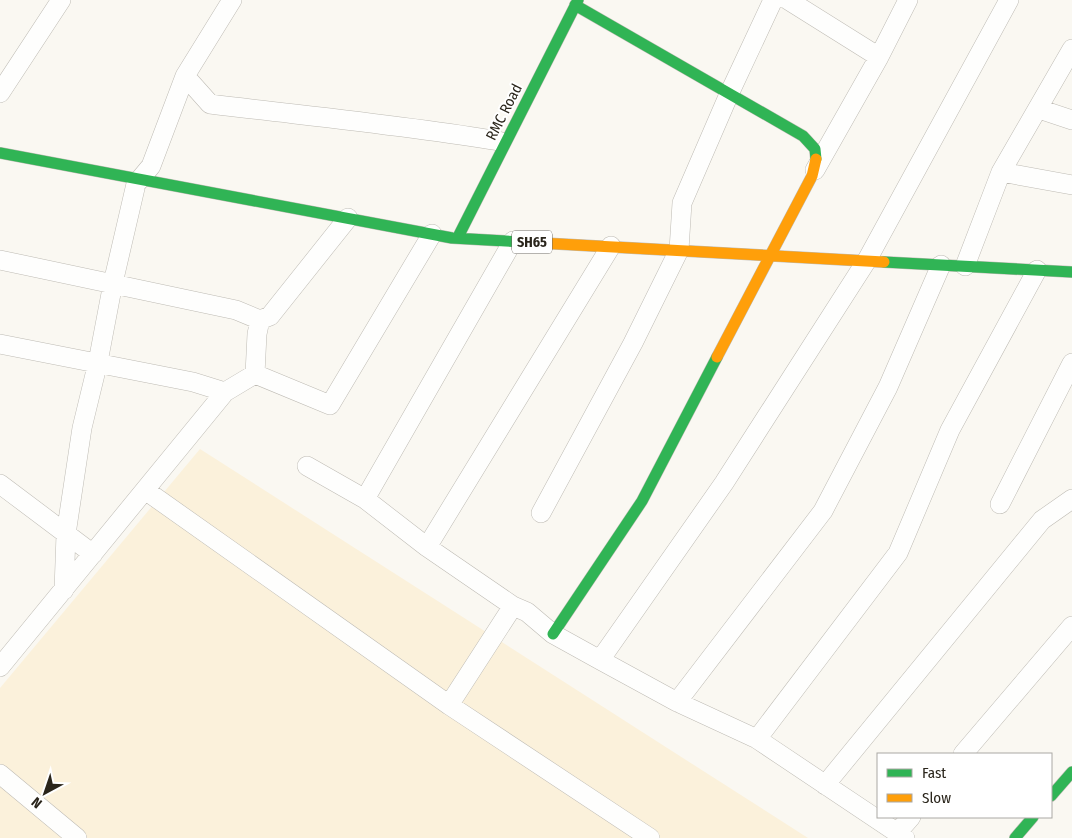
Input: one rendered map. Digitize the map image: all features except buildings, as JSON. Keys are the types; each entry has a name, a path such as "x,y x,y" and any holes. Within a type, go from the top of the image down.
{"street":[{"path":"0,92 61,0"},
{"path":"64,590 66,534 82,428 136,184 151,166 185,76 232,0"},
{"path":"541,513 628,351 679,250 682,203 730,92 773,0"},
{"path":"788,0 879,57"},
{"path":"554,634 642,501 812,176 879,57 908,0"},
{"path":"600,660 724,483 867,260 1009,0"},
{"path":"574,2 803,136 815,149 816,160 812,176"},
{"name":"RMC Road","path":"455,238 499,141 574,2"},
{"name":"RMC Road","path":"455,238 574,2"},
{"path":"965,266 1001,172 1072,49"},
{"path":"185,76 210,104 410,126 499,141"},
{"path":"1039,109 1072,120"},
{"name":"SH65","path":"0,153 455,238 1072,272"},
{"path":"1001,172 1072,184"},
{"path":"0,260 236,310 260,320 270,316 348,218"},
{"path":"254,374 330,405 432,234"},
{"path":"365,499 513,240"},
{"path":"427,548 611,246"},
{"path":"677,702 822,510 888,386 941,265"},
{"path":"757,739 898,553 950,430 1037,270"},
{"path":"254,374 260,320"},
{"path":"0,344 192,382 225,392"},
{"path":"1000,504 1072,363"},
{"path":"0,667 225,392 254,374"},
{"path":"307,466 365,499 427,548 513,606 527,612 554,634 677,702 757,739 901,835 910,818"},
{"path":"0,484 93,554"},
{"path":"145,490 450,705 650,838"},
{"path":"825,786 1042,520 1072,499"},
{"path":"450,705 513,606"},
{"path":"965,753 1072,626"},
{"path":"1052,795 1072,772"},
{"path":"0,774 77,838"},
{"path":"1015,838 1032,818"}],"shaded area":[{"path":"200,449 808,838 0,838 0,688"}],"traffic: fast":[{"path":"458,237 578,0"},
{"path":"575,5 803,136 815,149 816,159"},
{"path":"0,153 452,238 541,243"},
{"path":"884,262 1072,272"},
{"path":"553,634 642,501 717,357"},
{"path":"1052,795 1072,772"},
{"path":"1015,838 1032,818"}],"traffic: slow":[{"path":"717,357 812,176 816,159"},
{"path":"541,243 884,262"}]}
